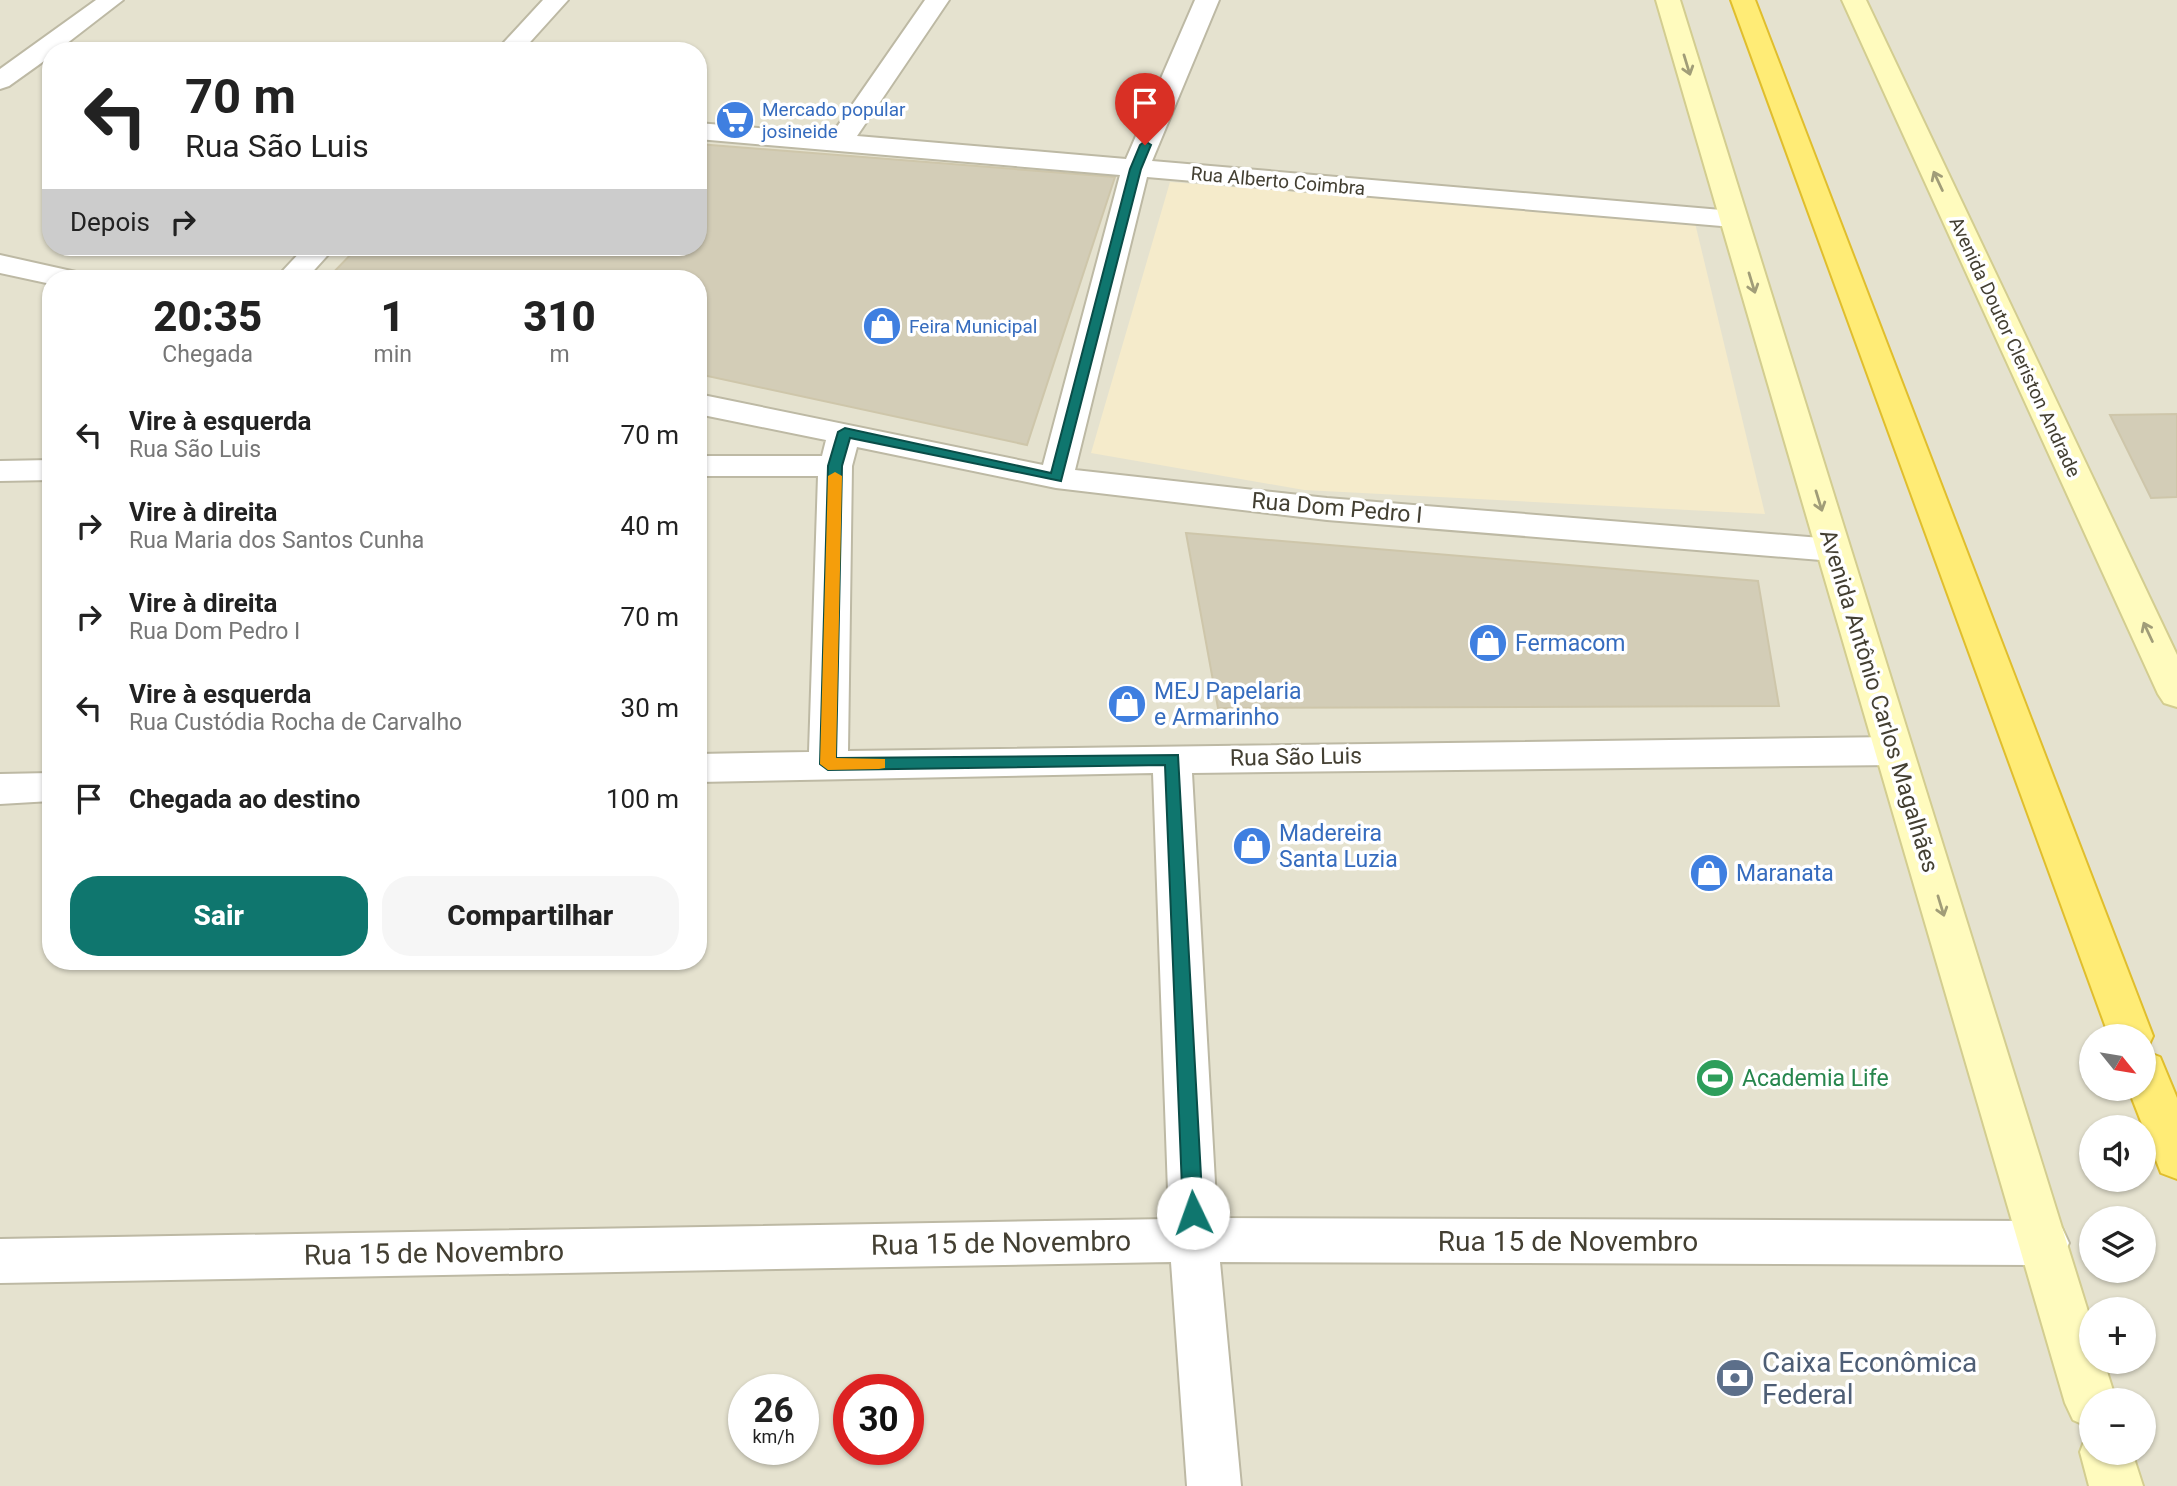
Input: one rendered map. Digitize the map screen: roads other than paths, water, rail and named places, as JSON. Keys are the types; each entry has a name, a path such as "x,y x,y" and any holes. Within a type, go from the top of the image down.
{"highway":[{"path":"1743,0 2127,1024"},
{"path":"2156,1101 2177,1158"}],"main road":[{"name":"Avenida Antônio Carlos Magalhães","path":"1668,0 2087,1388"},
{"name":"Avenida Doutor Cleriston Andrade","path":"1854,0 2177,694"},
{"path":"2110,1465 2116,1486"}],"street":[{"path":"53,42 111,0"},
{"path":"516,42 556,0"},
{"path":"839,144 937,0"},
{"path":"1056,478 1135,169 1207,0"},
{"path":"2,79 42,50"},
{"path":"2,79 39,80"},
{"name":"Rua Alberto Coimbra","path":"707,132 1733,219"},
{"path":"299,270 312,256"},
{"path":"0,264 42,273"},
{"path":"707,407 840,449 828,764"},
{"name":"Rua Dom Pedro I","path":"707,465 840,449 1056,478 1327,509 1833,550"},
{"path":"0,471 42,470"},
{"name":"Rua São Luis","path":"707,768 1172,759 1894,751"},
{"path":"1172,759 1194,1240 1214,1486"},
{"path":"0,789 42,787"},
{"name":"Rua 15 de Novembro","path":"0,1261 1194,1240 2045,1243"}],"place":[{"name":"Mercado popular josineide","path":"735,120"},
{"name":"Feira Municipal","path":"882,326"},
{"name":"Fermacom","path":"1488,643"},
{"name":"MEJ Papelaria e Armarinho","path":"1127,704"},
{"name":"Madereira Santa Luzia","path":"1252,846"},
{"name":"Maranata","path":"1709,873"},
{"name":"Academia Life","path":"1715,1078"},
{"name":"Caixa Econômica Federal","path":"1735,1378"}]}
